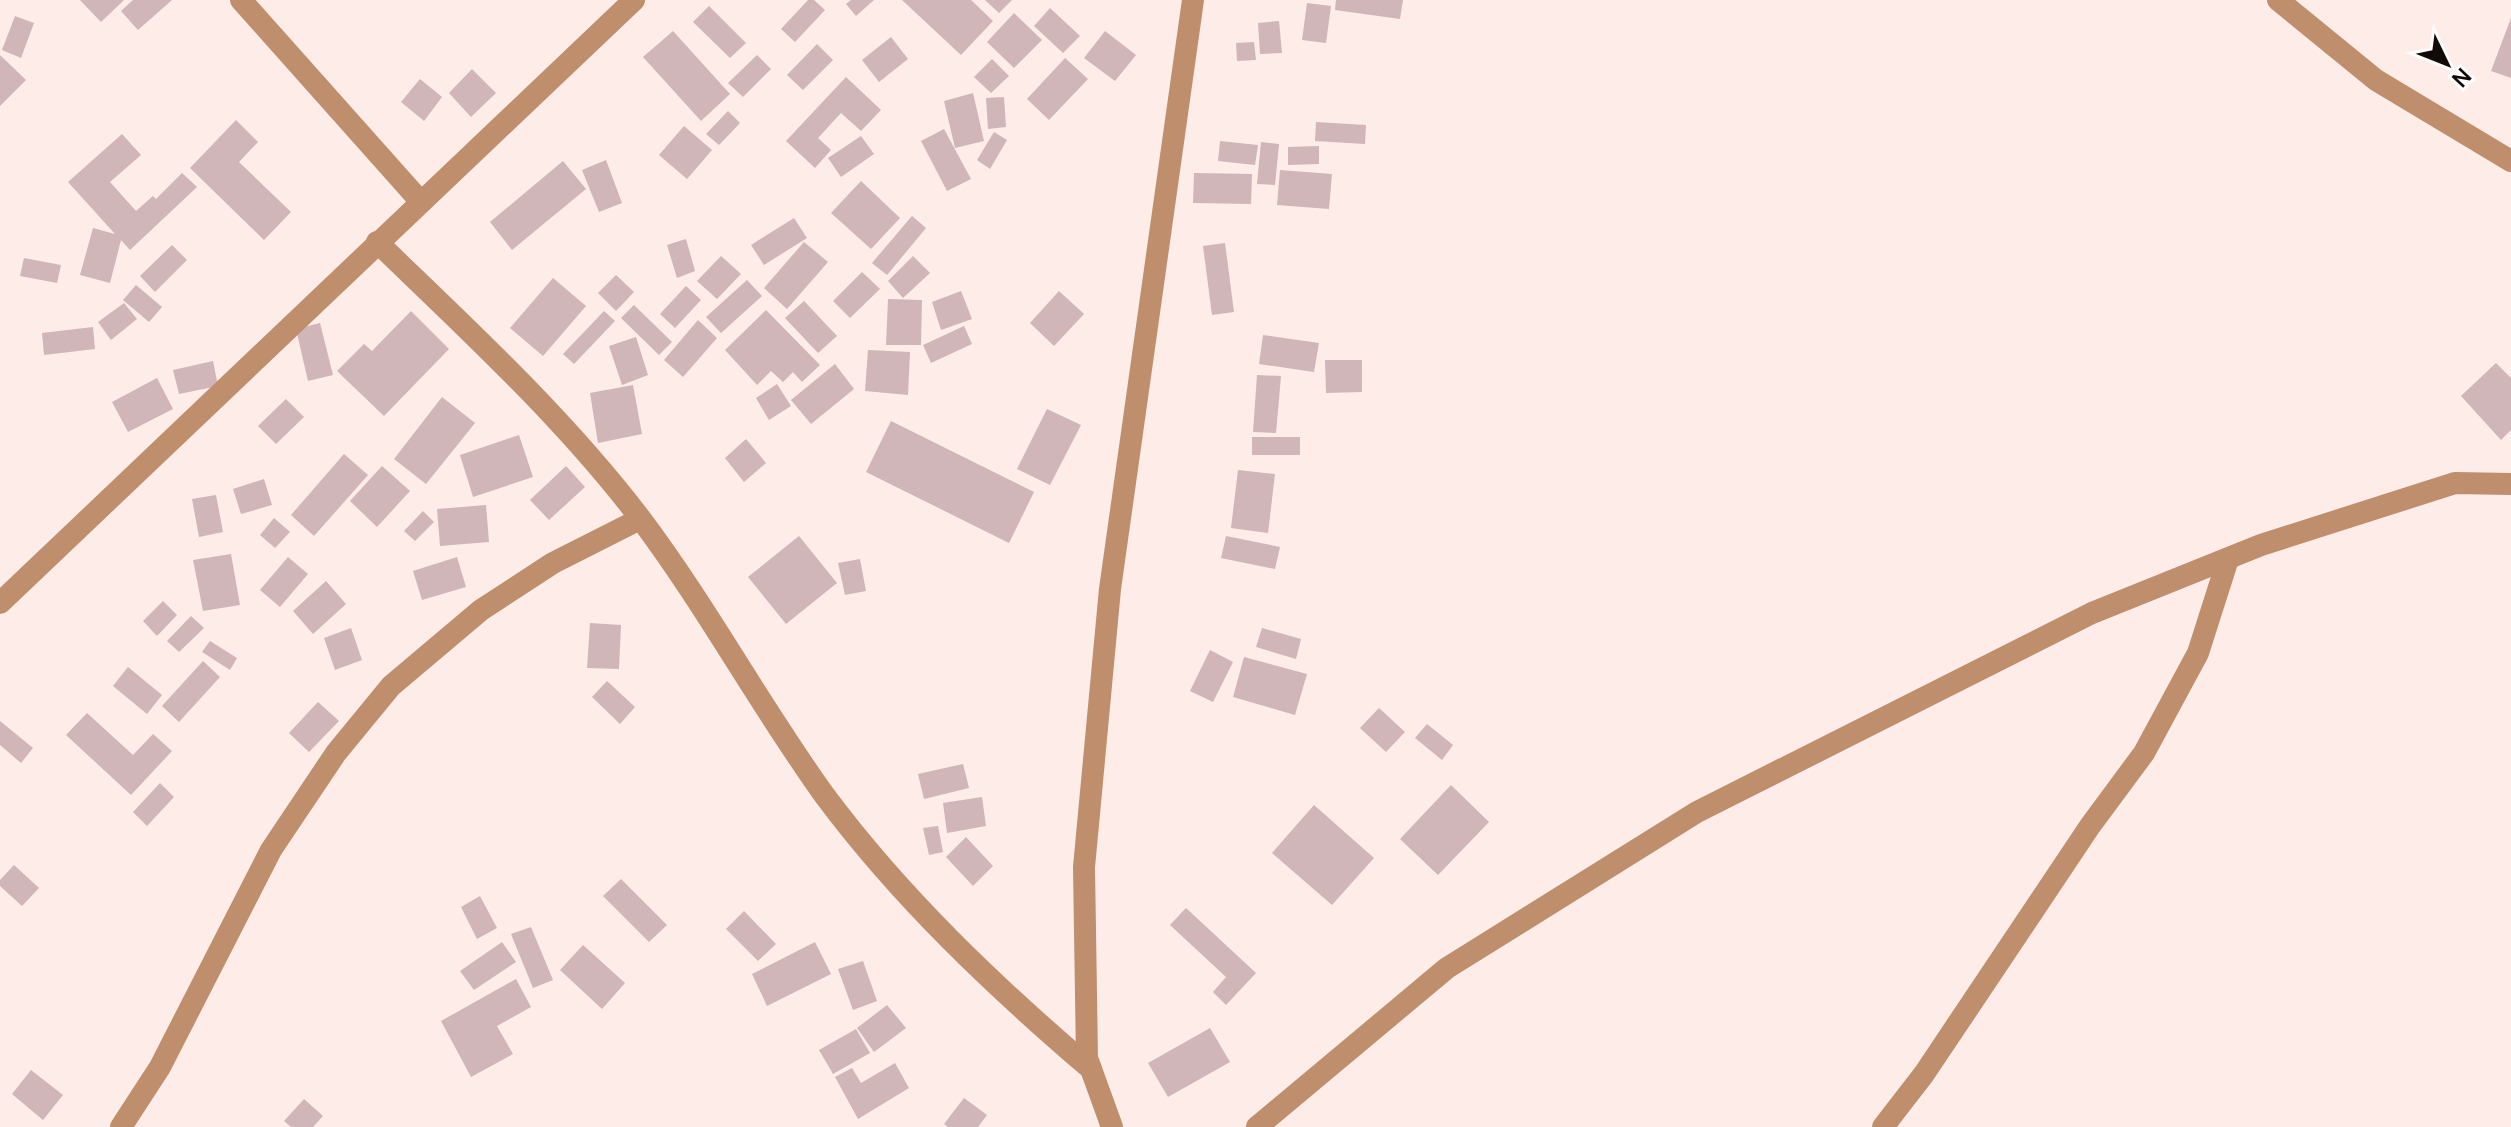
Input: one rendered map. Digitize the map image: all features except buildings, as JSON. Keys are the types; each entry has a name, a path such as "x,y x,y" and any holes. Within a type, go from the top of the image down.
{"street":[{"path":"241,0 421,202"},
{"path":"0,603 634,0"},
{"path":"1112,1127 1087,1058 1084,867 1110,589 1193,0"},
{"path":"2278,0 2376,80 2511,161"},
{"path":"377,242 544,402 640,519 826,797 939,930 1018,1007 1091,1069"},
{"path":"1257,1127 1447,968 1697,812 2092,613 2261,545 2455,483 2511,484"},
{"path":"121,1127 160,1067 271,850 336,753 391,686 481,610 553,563 640,519"},
{"path":"1883,1127 1924,1074 2090,826 2144,753 2198,653 2228,559"}]}
